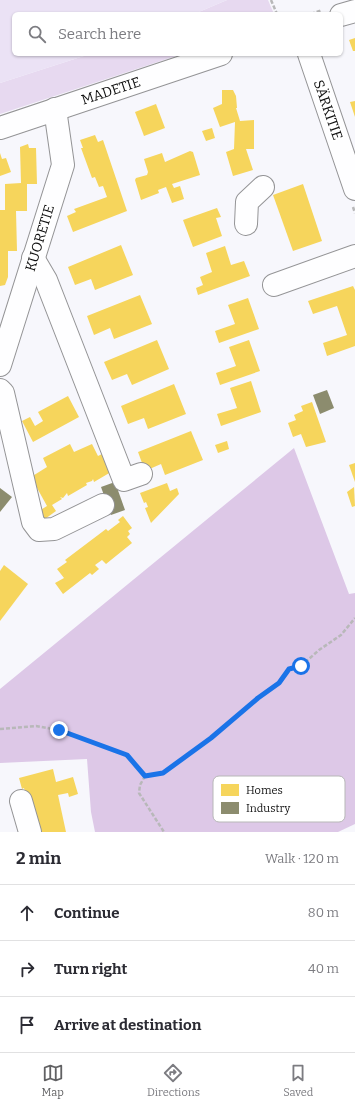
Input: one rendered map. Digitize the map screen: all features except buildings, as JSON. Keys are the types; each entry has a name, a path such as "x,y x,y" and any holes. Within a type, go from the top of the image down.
{"street":[{"path":"343,14 355,11"},
{"name":"MADETIE","path":"0,128 215,56"},
{"name":"SÄRKITIE","path":"311,56 355,189"},
{"name":"KUORETIE","path":"0,365 62,165 55,109"},
{"path":"246,224 246,202 263,188"},
{"path":"274,285 355,256"},
{"path":"33,258 46,280 124,480 141,474"},
{"path":"0,390 3,392 33,522 39,530 54,529 103,505"},
{"path":"21,801 30,832"}],"path":[{"path":"271,0 276,12"},
{"path":"164,832 146,807 139,794 140,785 145,776 163,773 211,738 258,698 279,683 289,669 301,666 319,650 341,635 355,618"},
{"path":"0,729 36,726 59,730 127,755 145,776"}],"shaded area":[{"path":"0,0 227,0 199,12 12,12 12,56 84,56 0,83"},
{"path":"227,0 268,0 273,12 199,12"},
{"path":"84,56 176,56 0,114 0,83"},
{"path":"294,448 349,594 355,593 355,824 338,832 95,832 91,812 87,759 0,763 0,689"}],"route":[{"path":"59,730 127,755 145,776 163,773 211,738 258,698 279,683 289,669 301,666"}]}
